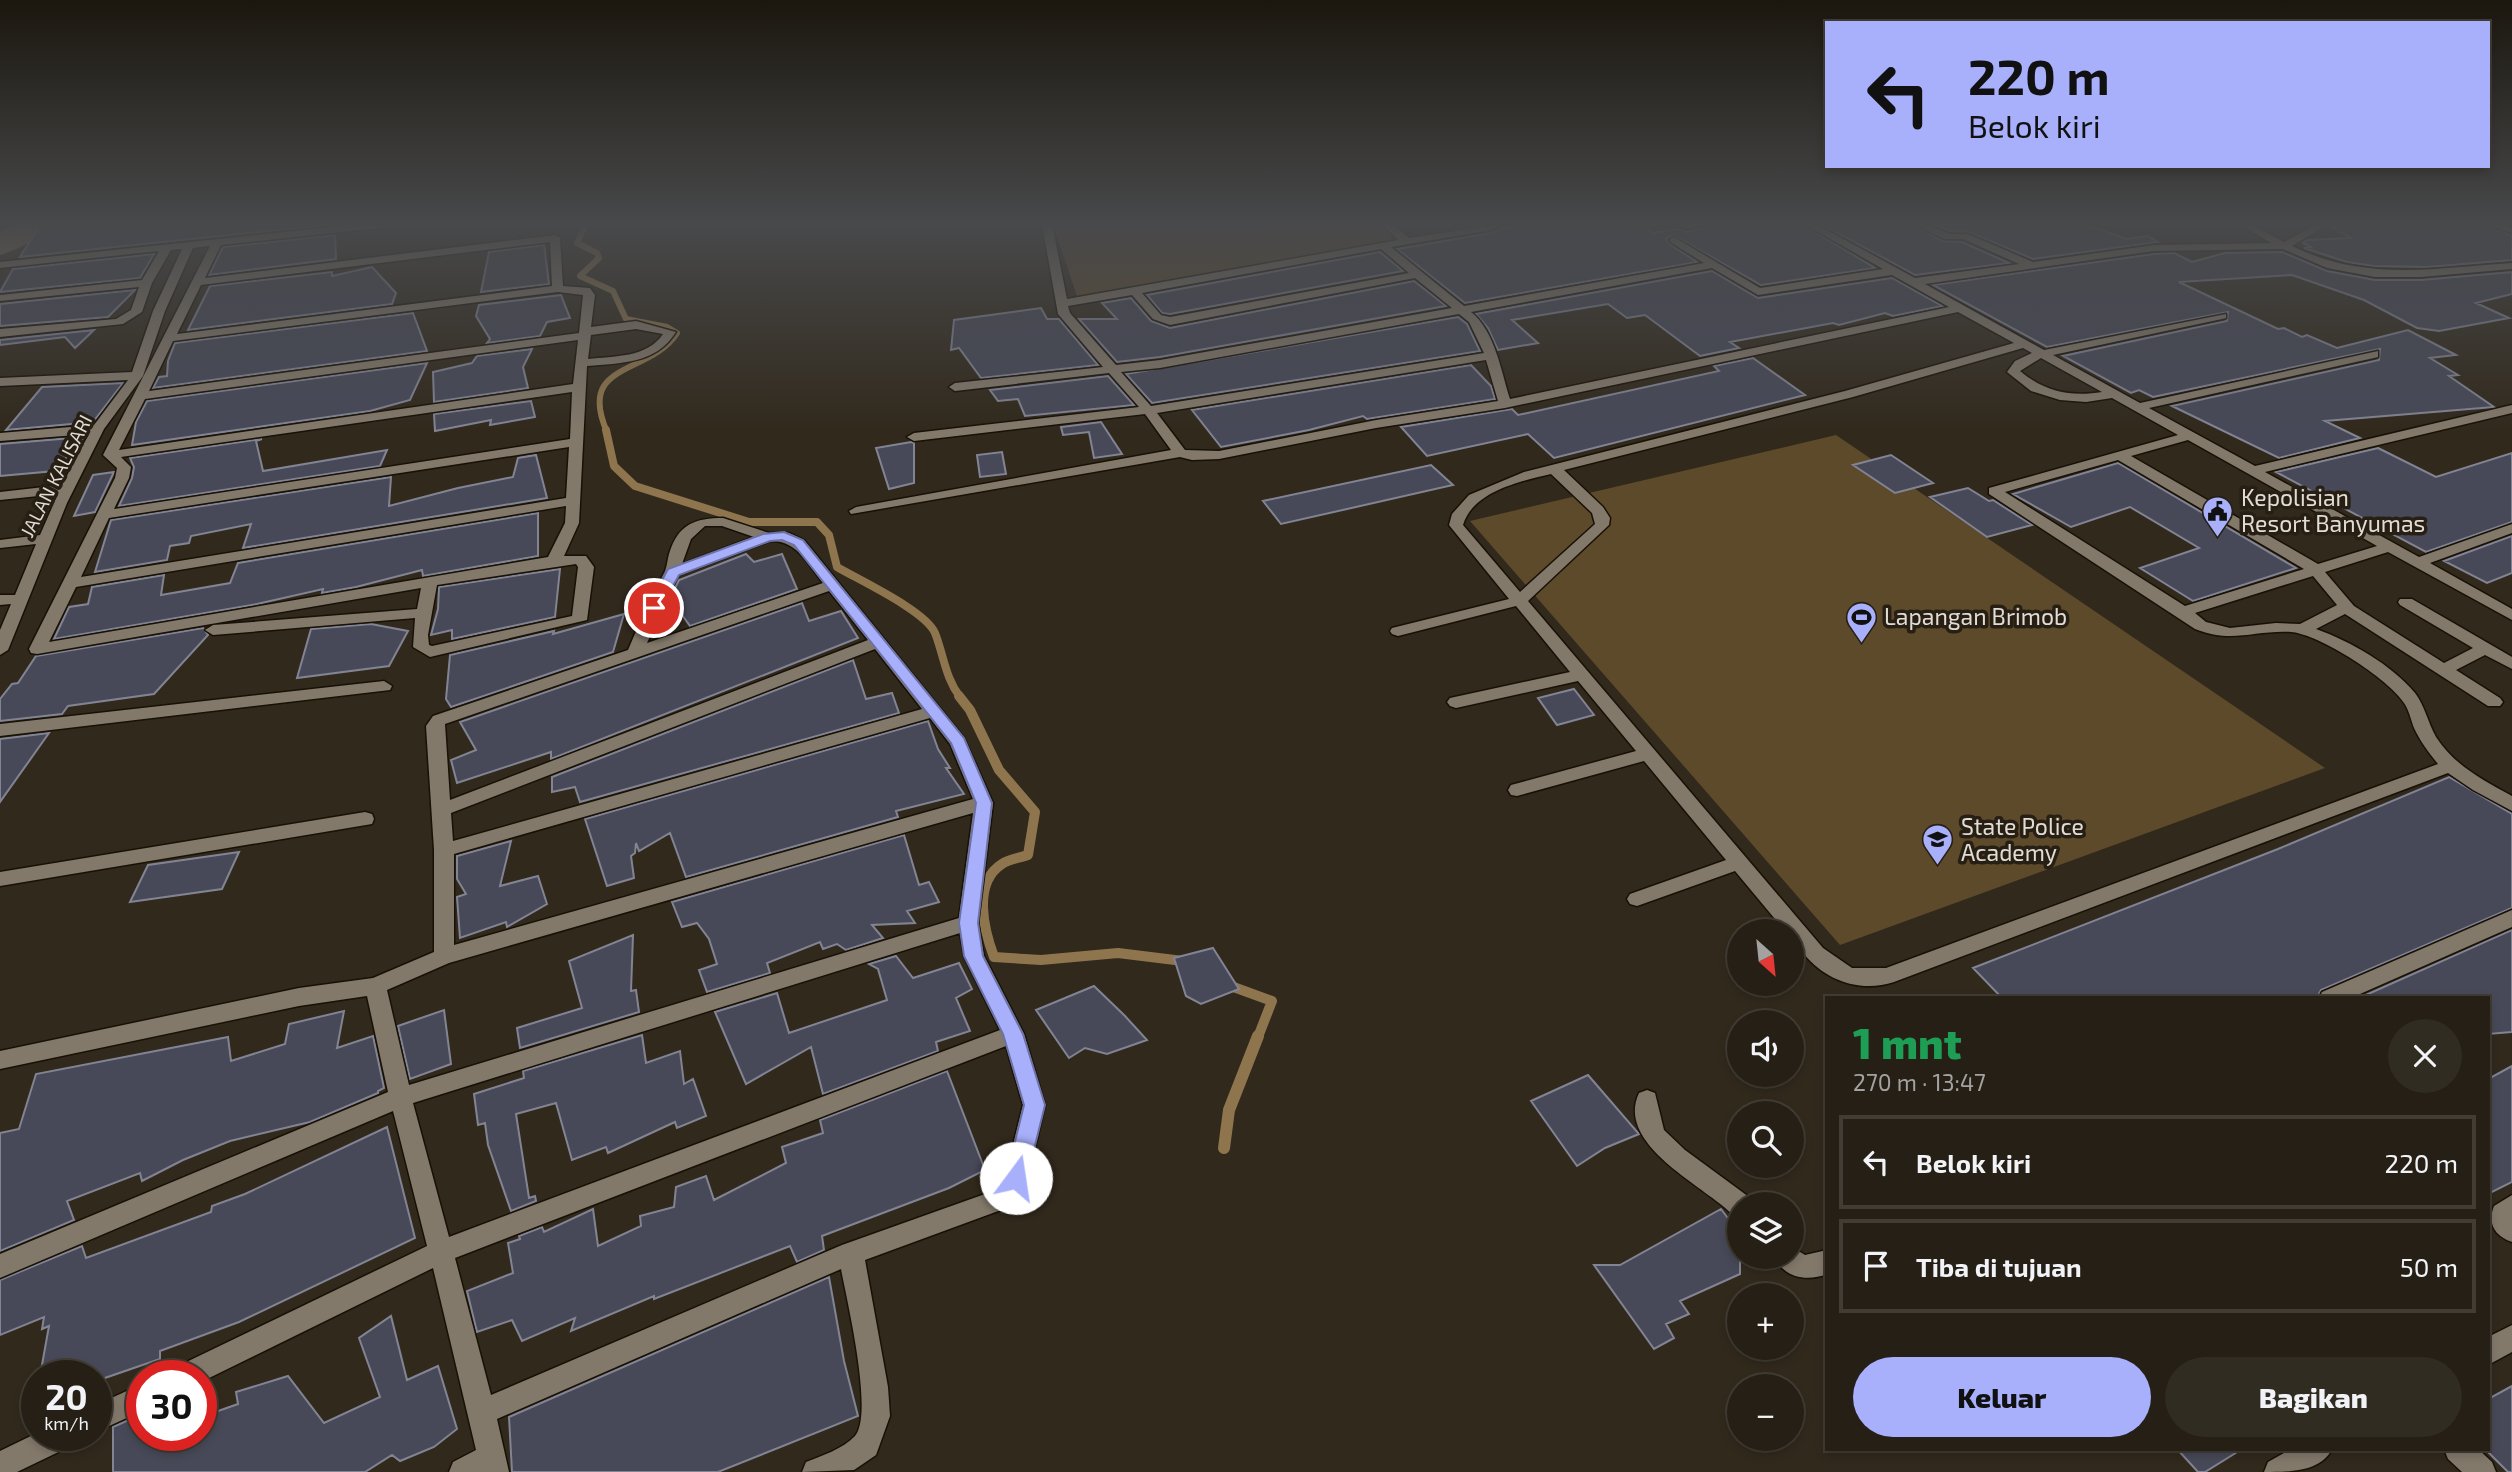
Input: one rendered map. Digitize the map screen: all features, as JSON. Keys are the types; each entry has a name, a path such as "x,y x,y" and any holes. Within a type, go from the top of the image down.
{"street":[{"path":"0,298 55,293"},
{"path":"0,333 119,322 136,312 143,293"},
{"name":"JALAN KALISARI","path":"0,650 3,633 21,599 44,539 98,429 137,376 167,293"},
{"path":"110,456 192,293"},
{"path":"170,338 529,293"},
{"path":"554,561 568,536 588,293"},
{"path":"1059,293 1065,314 1115,371 1180,453"},
{"path":"1061,304 1120,293"},
{"path":"1136,293 1157,317 1170,321 1320,293"},
{"path":"1442,293 1464,310 1481,331 1505,404"},
{"path":"955,387 1115,371 1559,293"},
{"path":"1932,293 2512,615"},
{"path":"856,511 1180,453 1192,456 1219,455 1376,424 1505,404 1959,308"},
{"path":"2113,394 2063,398 2037,388 2013,372 2019,364 2040,354 2222,316"},
{"path":"138,397 636,326 670,332 656,350 640,356 581,363"},
{"path":"2023,344 1849,394 1554,469 1492,488 1461,508 1456,524 1816,954 1840,973 1859,980 1887,976 2450,766"},
{"path":"2137,407 2374,354"},
{"path":"914,437 1147,410 1491,356"},
{"path":"0,382 137,376"},
{"path":"110,456 579,387"},
{"path":"2252,471 2512,410"},
{"path":"0,436 98,429"},
{"path":"2188,436 1994,491 2187,614 2192,620 2228,632 2244,634 2286,628 2304,629 2375,668 2408,696 2425,733 2450,766 2512,804"},
{"path":"103,515 577,442"},
{"path":"2119,454 2315,569 2348,609 2494,702"},
{"path":"110,456 124,467 122,478 37,649 554,561 581,559 586,567 581,617 569,624 430,652 421,648 423,613 430,584"},
{"path":"1398,631 1518,601 1602,525 1603,518 1598,510 1554,469"},
{"path":"0,496 69,488"},
{"path":"70,583 572,501"},
{"path":"635,652 664,585 673,572 674,556 684,538 702,522 723,522 768,537"},
{"path":"2417,563 2512,528"},
{"path":"482,1412 852,1253 993,1202 1016,1178 1034,1105 1013,1034 974,956 968,923 984,803 958,742 799,542 784,536 768,537 673,572"},
{"path":"0,544 44,539"},
{"path":"2187,614 2190,608 2389,547"},
{"path":"444,956 444,850 435,726 439,720 833,585"},
{"path":"0,600 21,599"},
{"path":"2406,602 2512,664"},
{"path":"2304,629 2336,610 2348,609"},
{"path":"97,640 423,613"},
{"path":"441,810 878,642"},
{"path":"2444,670 2486,648"},
{"path":"1456,702 1582,675"},
{"path":"0,730 384,686"},
{"path":"444,850 933,712"},
{"path":"1517,790 1647,754"},
{"path":"0,1060 299,997 376,986 444,956 984,803"},
{"path":"0,879 365,819"},
{"path":"1637,899 1738,863"},
{"path":"2334,996 2512,918"},
{"path":"0,1266 401,1097 968,923"},
{"path":"376,986 401,1097 443,1251 493,1464 463,1472"},
{"path":"217,1360 443,1251 1013,1034"},
{"path":"1647,1100 1650,1126 1659,1142 1727,1193"},
{"path":"2512,1206 2502,1214 2503,1223 2512,1231"},
{"path":"816,1472 844,1460 866,1445 876,1416 875,1388 852,1253"},
{"path":"1804,1268 1814,1268 1825,1263"},
{"path":"2490,1351 2512,1338"},
{"path":"0,1465 29,1451"},
{"path":"2278,1472 2315,1451"},
{"path":"2460,1451 2482,1472"}],"shaded area":[{"path":"1076,293 1113,293 1078,299"},
{"name":"Lapangan Brimob","path":"1836,435 2325,768 1840,945 1470,521"}],"building":[{"path":"132,293 108,317 0,326 0,304"},
{"path":"207,293 396,293 392,304 188,330"},
{"path":"1285,293 1170,314 1162,313 1147,295"},
{"path":"1353,293 1429,293 1446,306 1160,357 1117,362 1079,319 1117,319 1102,303 1131,298 1151,321 1170,328"},
{"path":"1452,293 1523,293 1465,303"},
{"path":"1593,293 1749,293 1758,298 1794,293 1918,293 1942,306 1893,316 1885,313 1839,325 1833,323 1730,342 1739,348 1700,356 1645,315 1627,318 1608,304 1512,320 1538,343 1498,350 1488,328 1476,314"},
{"path":"1947,293 2202,293 2278,329 2284,328 2302,337 2307,335 2337,348 2408,330 2456,355 2430,358 2458,375 2449,376 2494,407 2325,421 2360,438 2279,458 2172,406 2379,360 2380,349 2153,397 2139,390 2131,393 2063,356 2227,321 2228,312 2047,347"},
{"path":"2343,293 2512,293 2476,303 2509,318 2439,331 2417,328 2364,300"},
{"path":"561,295 570,318 547,322 540,336 487,343 490,339 476,316 479,305"},
{"path":"1041,308 1047,319 1059,319 1098,365 981,378 959,348 951,350 954,320"},
{"path":"413,313 427,351 153,388 159,377 167,376 168,361 175,343"},
{"path":"1458,317 1467,324 1480,351 1152,403 1126,374"},
{"path":"94,330 75,348 65,337 0,345 0,340"},
{"path":"532,349 523,367 528,388 434,402 433,372 472,363 477,356"},
{"path":"1753,358 1805,395 1554,458 1528,434 1427,456 1401,427 1512,409 1518,415 1719,371 1714,366"},
{"path":"427,363 410,400 370,411 132,445 136,422 147,401"},
{"path":"1471,365 1491,386 1495,399 1367,419 1363,416 1309,430 1221,447 1192,410"},
{"path":"1108,376 1134,405 1025,416 1018,399 998,401 990,390"},
{"path":"123,383 93,422 6,430 42,387"},
{"path":"531,401 535,417 490,425 491,420 435,431 434,414"},
{"path":"1101,422 1122,454 1094,458 1089,432 1063,435 1061,427"},
{"path":"84,437 55,471 0,476 0,444"},
{"path":"262,439 256,441 263,471 387,450 380,466 119,506 132,478 134,467 130,458"},
{"path":"914,443 914,483 889,489 876,448"},
{"path":"2378,448 2436,477 2512,453 2512,522 2426,552 2276,472"},
{"path":"1002,452 1006,474 980,477 977,455"},
{"path":"536,455 547,498 243,548 251,524 191,536 189,543 170,546 167,560 95,572 111,520 391,477 389,506 513,477 518,458"},
{"path":"1891,455 1933,483 1895,493 1853,465"},
{"name":"Kepolisian Resort Banyumas","path":"2118,463 2296,568 2193,601 2140,568 2199,548 2130,507 2071,527 2013,494"},
{"path":"1431,465 1453,485 1281,524 1263,501"},
{"path":"114,472 95,512 74,516 93,475"},
{"path":"1968,488 1989,501 1993,500 2032,525 1987,537 1930,497"},
{"path":"538,513 538,556 423,576 422,570 356,587 322,593 323,589 257,604 54,639 69,607 88,604 92,587 164,575 161,595 230,583 238,563"},
{"path":"2512,536 2512,573 2487,583 2444,561"},
{"path":"746,554 754,562 782,554 797,589 690,626 670,598 679,580"},
{"path":"560,569 555,617 452,639 452,630 431,635 438,609 439,587"},
{"path":"802,603 809,621 841,611 858,638 551,759 551,752 457,783 451,760 476,750 460,722"},
{"path":"624,614 613,652 451,707 446,699 450,655 554,631 553,634"},
{"path":"371,624 408,631 389,666 297,678 311,629"},
{"path":"203,628 208,635 154,694 68,706 62,714 0,721 0,699 12,684 18,683 36,656"},
{"path":"853,660 866,699 892,693 899,713 580,802 575,787 552,792 552,777"},
{"path":"1574,689 1594,715 1557,725 1538,698"},
{"path":"928,721 938,749 950,768 946,768 964,794 896,811 898,817 686,877 670,833 639,851 636,843 635,853 631,856 634,878 607,886 585,819"},
{"path":"49,733 0,802 0,739"},
{"path":"2449,777 2512,814 2512,908 2321,990 2318,996 2000,996 1973,968 2278,849"},
{"path":"904,835 919,885 929,882 939,902 907,911 915,923 872,925 883,938 846,950 837,944 823,949 820,942 767,963 770,973 707,992 699,970 717,964 709,939 697,923 682,927 672,902"},
{"path":"511,841 500,886 538,876 547,904 507,927 506,922 460,938 457,897 466,894 457,879 457,856"},
{"path":"239,852 222,889 130,902 148,865"},
{"path":"2512,930 2512,1032 2490,1034 2490,996 2364,996"},
{"path":"633,935 631,991 636,990 639,1012 520,1048 517,1028 582,1008 569,961"},
{"path":"1213,948 1239,989 1201,1004 1186,996 1174,958"},
{"path":"896,956 913,978 959,963 972,989 956,998 970,1031 936,1042 938,1051 823,1094 811,1047 746,1084 715,1012 777,993 789,1033 887,1000 878,969 869,964"},
{"path":"1094,986 1147,1040 1107,1054 1085,1048 1069,1058 1036,1010"},
{"path":"444,1010 451,1064 410,1079 398,1026"},
{"path":"344,1011 337,1048 373,1036 384,1088 378,1093 310,1122 230,1141 183,1160 142,1181 140,1173 67,1201 74,1220 0,1251 0,1133 19,1129 36,1074 228,1037 231,1061 285,1044 289,1024"},
{"path":"642,1035 646,1063 680,1051 684,1084 693,1079 706,1116 677,1128 675,1122 608,1153 606,1147 572,1160 556,1103 516,1114 529,1198 535,1196 536,1201 511,1211 488,1145 485,1123 478,1125 474,1094 524,1078 523,1071"},
{"path":"2512,1066 2512,1182 2490,1193 2490,1078"},
{"path":"947,1071 985,1170 949,1188 822,1236 824,1250 797,1262 790,1246 654,1299 654,1296 571,1331 575,1318 522,1341 512,1320 477,1332 467,1291 513,1273 508,1243 520,1239 519,1236 542,1227 544,1232 593,1209 598,1246 641,1226 640,1216 674,1207 676,1187 706,1176 714,1200 786,1163 782,1147 823,1133 820,1120"},
{"path":"1588,1075 1639,1134 1605,1148 1577,1166 1531,1101"},
{"path":"387,1127 415,1238 239,1322 160,1351 160,1359 126,1360 126,1371 112,1376 112,1360 43,1360 49,1326 42,1329 44,1317 0,1335 0,1280 82,1246 86,1258 211,1212 212,1206 245,1194"},
{"path":"1721,1209 1727,1217 1727,1269 1740,1269 1740,1274 1680,1301 1689,1314 1666,1324 1674,1338 1654,1349 1594,1265 1620,1265"},
{"path":"829,1277 844,1361 858,1416 718,1472 512,1472 509,1417"},
{"path":"391,1316 407,1380 438,1366 457,1429 434,1447 400,1461 392,1455 365,1472 113,1472 113,1427 126,1421 126,1451 217,1451 217,1411 238,1404 236,1392 288,1376 324,1423 380,1397 359,1338"},
{"path":"2512,1386 2512,1472 2508,1472 2488,1452 2490,1398"},
{"path":"2179,1451 2239,1451 2205,1472 2198,1472"}],"waterway":[{"path":"607,432 600,409 601,393 608,381 665,347 677,333 667,327 626,319 614,293"},
{"path":"606,430 614,466 635,486 749,522 817,522 829,535 837,567 906,606 929,624 935,633 951,682 960,697"},
{"path":"959,696 970,710 999,770 1035,812 1028,855 1002,864 993,872 987,883 984,921 994,957 1041,960 1118,953 1183,961"},
{"path":"1228,985 1272,1001 1258,1037"},
{"path":"1224,1148 1229,1110 1258,1036"}],"place":[{"name":"Kepolisian Resort Banyumas","path":"2218,538"},
{"name":"Lapangan Brimob","path":"1861,644"},
{"name":"State Police Academy","path":"1938,867"}],"route":[{"path":"654,608 673,572 768,537 784,536 799,542 958,742 984,803 968,923 974,956 1013,1034 1034,1105 1016,1178"}]}
